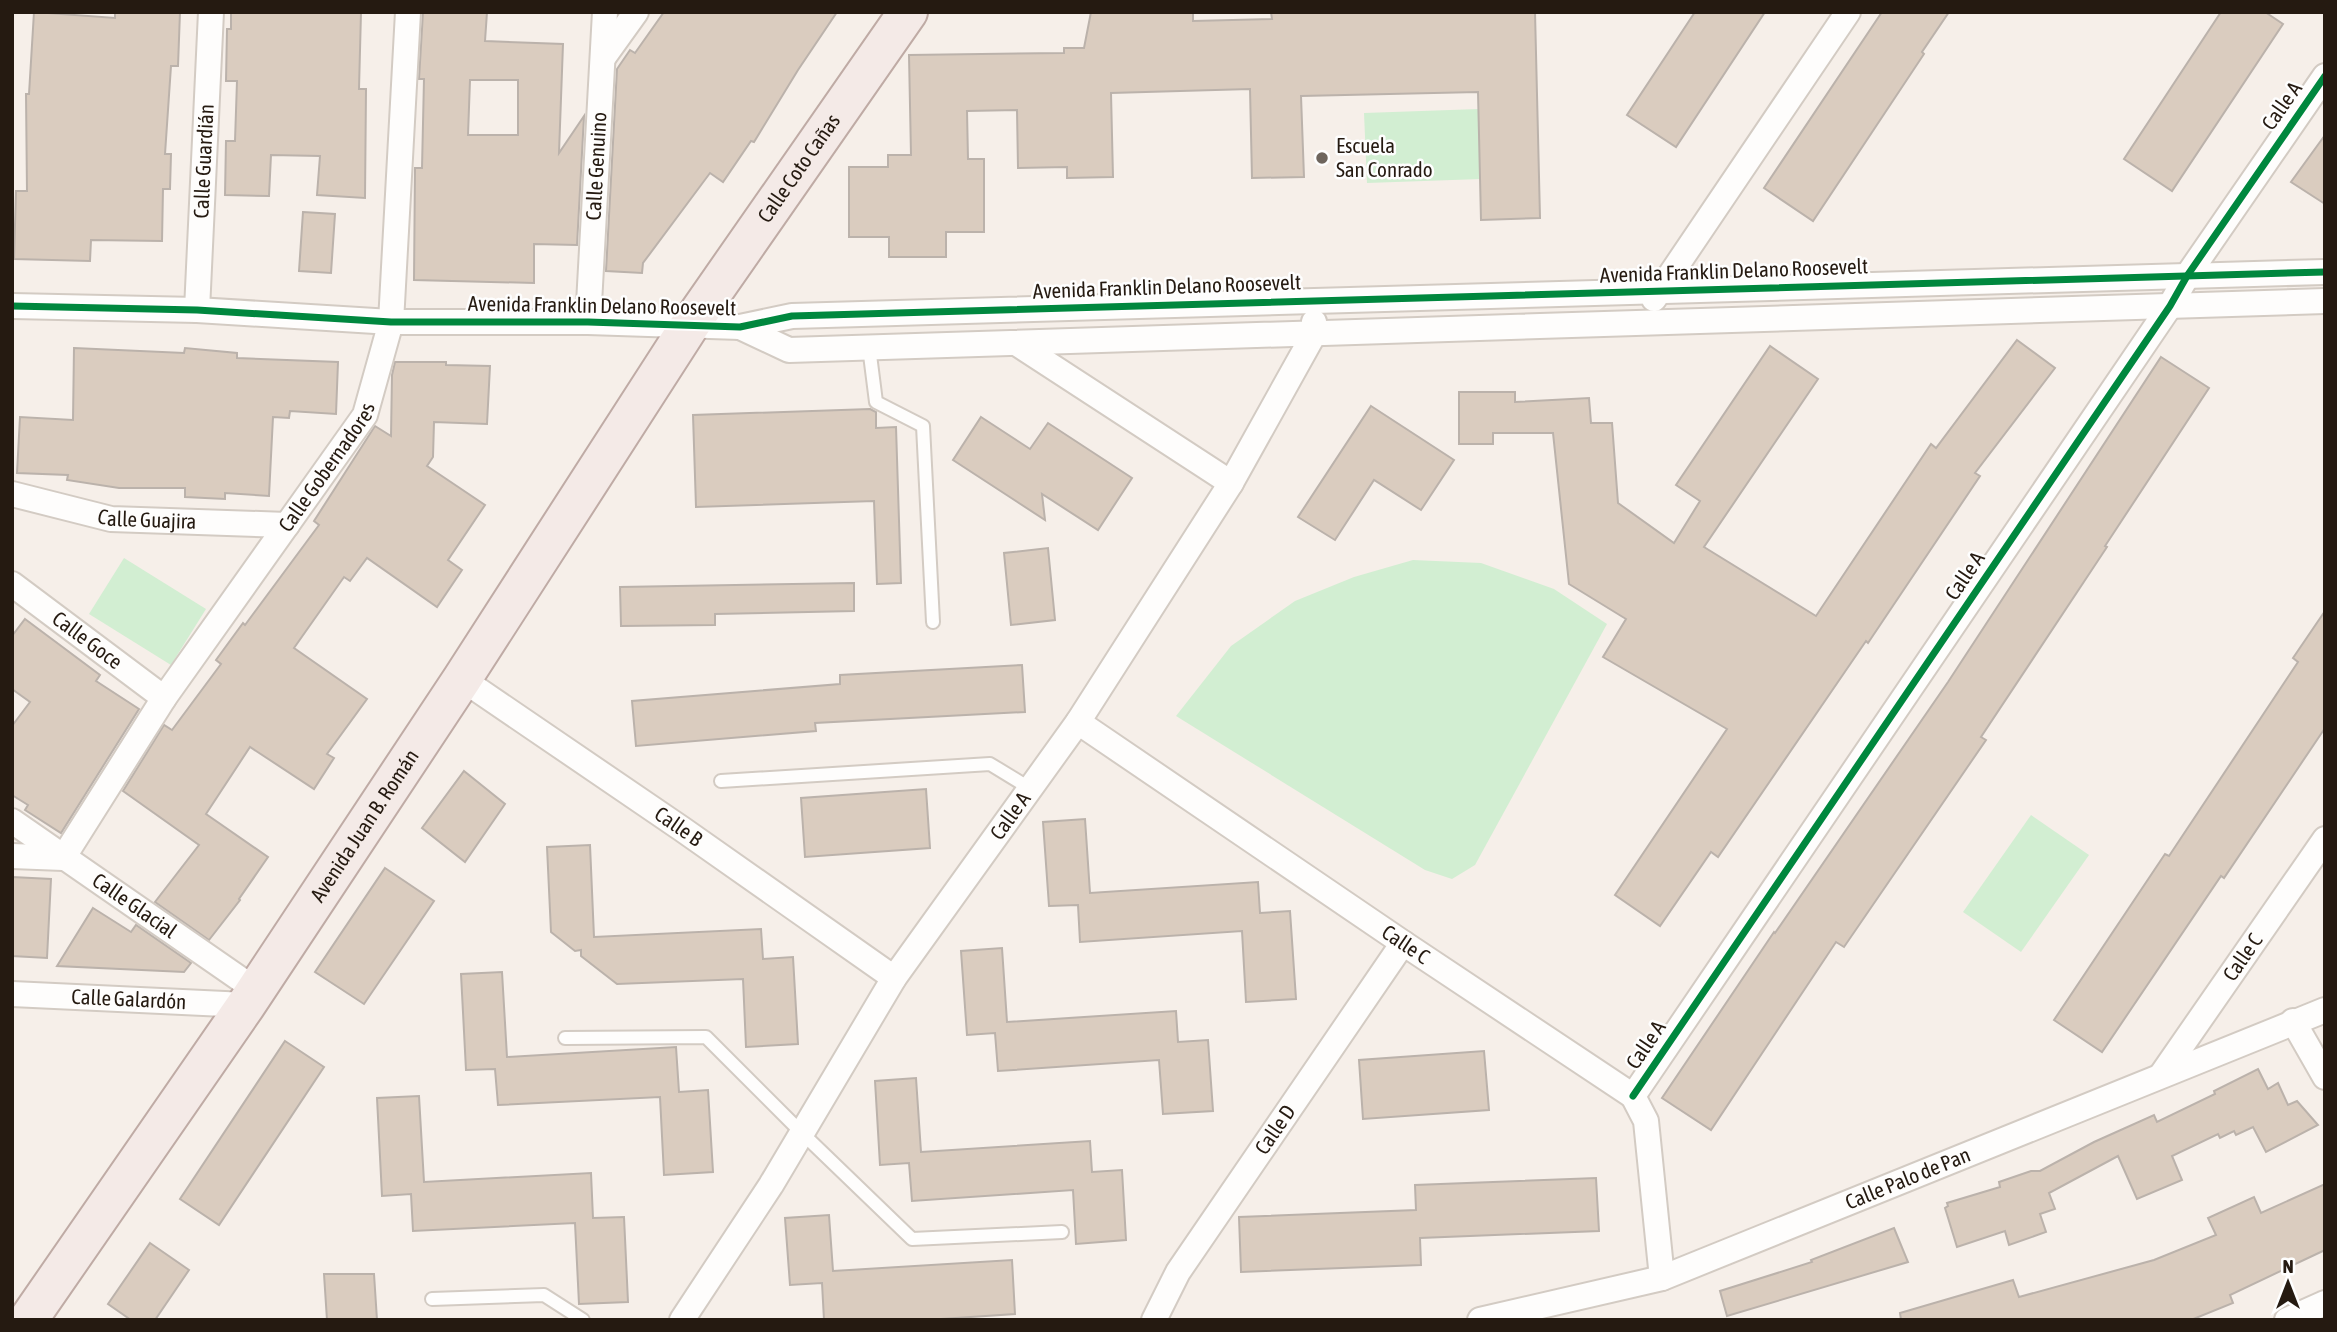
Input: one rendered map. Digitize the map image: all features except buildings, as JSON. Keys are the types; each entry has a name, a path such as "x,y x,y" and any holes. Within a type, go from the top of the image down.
{"main road":[{"name":"Calle Coto Cañas","path":"690,325 908,12"},
{"name":"Avenida Juan B. Román","path":"36,1317 462,679 690,325"}],"street":[{"name":"Calle Guardián","path":"197,310 211,12"},
{"name":"Calle Gobernadores","path":"63,858 164,698 365,415 391,322 408,12"},
{"name":"Calle Genuino","path":"588,321 605,12"},
{"path":"603,58 636,12"},
{"path":"1640,323 1659,290 1848,12"},
{"name":"Calle A","path":"1662,1278 1646,1121 1633,1096 2325,76"},
{"name":"Avenida Franklin Delano Roosevelt","path":"12,306 197,310 391,322 588,321 740,327 792,316 2325,272"},
{"name":"Calle A","path":"682,1320 771,1185 894,978 1079,722 1231,483 1314,334 1314,300"},
{"name":"Avenida Franklin Delano Roosevelt","path":"740,327 789,350 2325,301"},
{"path":"1016,343 1231,483"},
{"name":"Calle Guajira","path":"12,494 111,519 287,525"},
{"name":"Calle Goce","path":"12,584 164,698"},
{"name":"Calle B","path":"462,679 894,978"},
{"name":"Calle C","path":"1079,722 1633,1096"},
{"name":"Calle Glacial","path":"12,821 251,998"},
{"name":"Calle C","path":"2162,1074 2325,839"},
{"path":"12,856 63,858"},
{"name":"Calle D","path":"1154,1320 1178,1272 1403,943"},
{"name":"Calle Galardón","path":"12,993 251,998"},
{"name":"Calle Palo de Pan","path":"1480,1320 1662,1278 2325,1010"},
{"path":"2293,1021 2325,1077"},
{"path":"2287,1320 2325,1303"}],"lane":[{"path":"869,347 876,401 923,426 933,622"},
{"path":"721,781 990,764 1031,789"},
{"path":"565,1038 706,1037 912,1239 1062,1232"},
{"path":"432,1299 544,1295 583,1320"}],"green space":[{"path":"1479,109 1481,179 1367,183 1364,113"},
{"path":"124,558 206,609 171,665 89,614"},
{"path":"1413,560 1481,563 1554,589 1607,624 1475,865 1452,879 1425,870 1176,716 1231,646 1295,601 1354,577"},
{"path":"2031,815 2089,855 2021,952 1963,912"}],"cycle path":[{"path":"1633,1096 2325,76"},
{"path":"12,306 197,310 391,322 588,322 740,327 792,316 2325,272"}],"place":[{"name":"Escuela San Conrado","path":"1322,158"}]}
